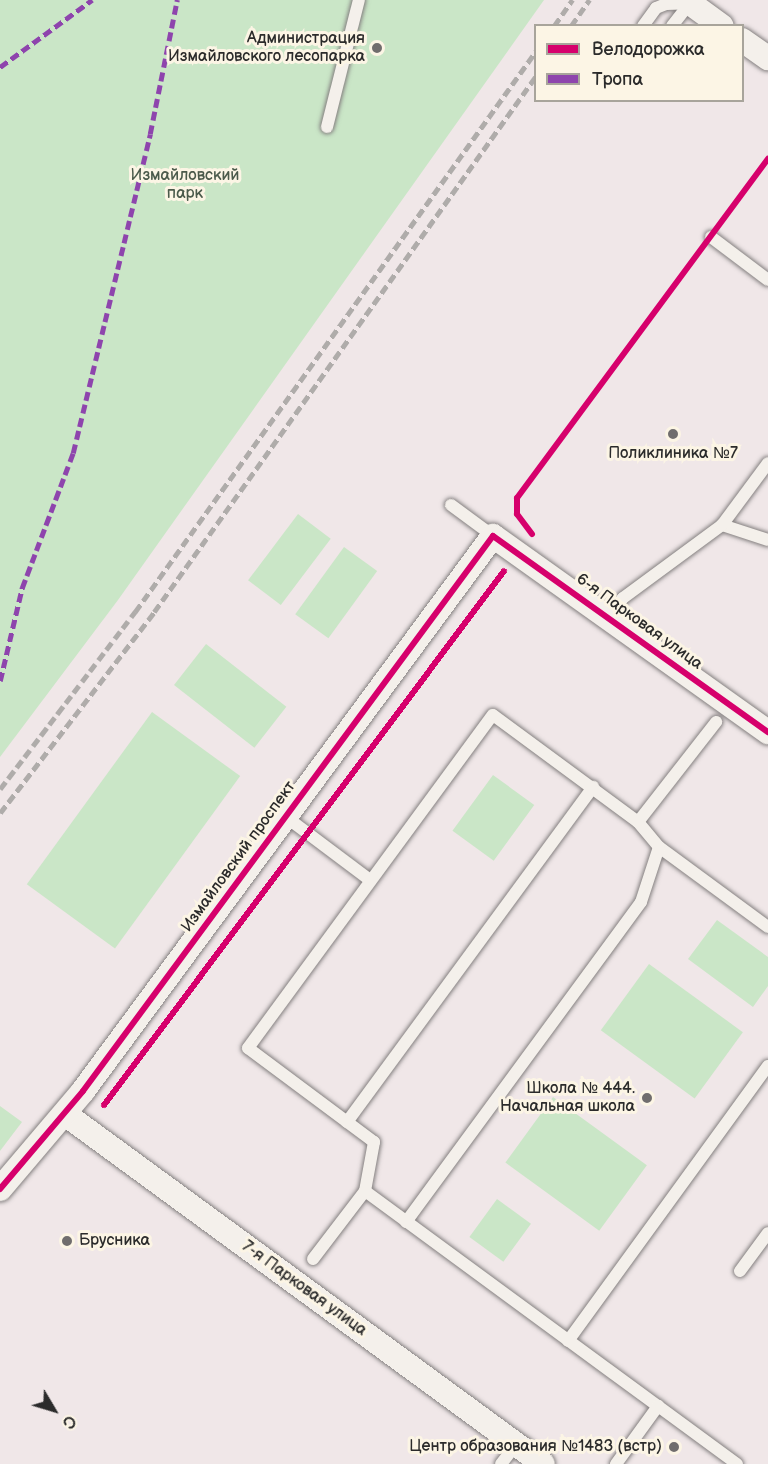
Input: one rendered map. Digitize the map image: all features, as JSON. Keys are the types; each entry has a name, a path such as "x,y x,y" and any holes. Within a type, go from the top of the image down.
{"street":[{"path":"690,3 719,24"},
{"path":"744,41 768,58"},
{"name":"6-я Парковая улица","path":"493,536 768,732"},
{"name":"Измайловский проспект","path":"0,1189 65,1114 493,536"},
{"name":"7-я Парковая улица","path":"65,1114 543,1464"}],"lane":[{"path":"327,127 359,0"},
{"path":"644,24 656,8 676,1 690,3 674,24"},
{"path":"711,237 768,280"},
{"path":"608,617 623,598 722,525 768,463"},
{"path":"451,505 493,536"},
{"path":"722,525 768,540"},
{"path":"314,1259 365,1191 374,1142 248,1048 493,715 593,787 638,822 659,846 768,927"},
{"path":"638,822 716,722"},
{"path":"348,1122 593,787"},
{"path":"286,816 370,880"},
{"path":"406,1222 641,902 659,846"},
{"path":"568,1341 768,1066"},
{"path":"365,1191 737,1464"},
{"path":"740,1271 768,1233"},
{"path":"616,1464 658,1406"},
{"path":"501,1464 516,1445"}],"green space":[{"name":"Измайловский парк","path":"0,0 544,0 118,600 0,757"},
{"path":"298,514 331,539 281,605 248,580"},
{"path":"344,547 377,571 328,638 295,614"},
{"path":"206,644 286,707 254,748 174,685"},
{"path":"152,712 240,776 115,948 27,884"},
{"path":"493,775 534,805 494,861 452,831"},
{"path":"717,920 768,957 768,986 753,1007 688,959"},
{"path":"649,964 743,1032 695,1099 601,1030"},
{"path":"553,1097 647,1165 599,1231 505,1163"},
{"path":"0,1106 22,1122 0,1151"},
{"path":"497,1199 531,1224 503,1262 469,1237"}],"railway":[{"path":"555,24 572,0"},
{"path":"572,24 589,0"},
{"path":"0,789 135,612 534,54"},
{"path":"0,813 154,612 534,79"}],"marked path":[{"path":"0,67 92,0"},
{"path":"0,681 22,588 73,453 150,134 177,0"}],"cycle path":[{"path":"532,534 517,514 517,498 768,159"},
{"path":"0,1189 83,1091 493,536 768,732"},
{"path":"104,1105 504,571"}],"place":[{"name":"Администрация Измайловского лесопарка","path":"377,48"},
{"name":"Поликлиника №7","path":"673,434"},
{"name":"Школа № 444. Начальная школа","path":"647,1098"},
{"name":"Брусника","path":"67,1241"},
{"name":"Центр образования №1483 (встр)","path":"674,1447"}]}
